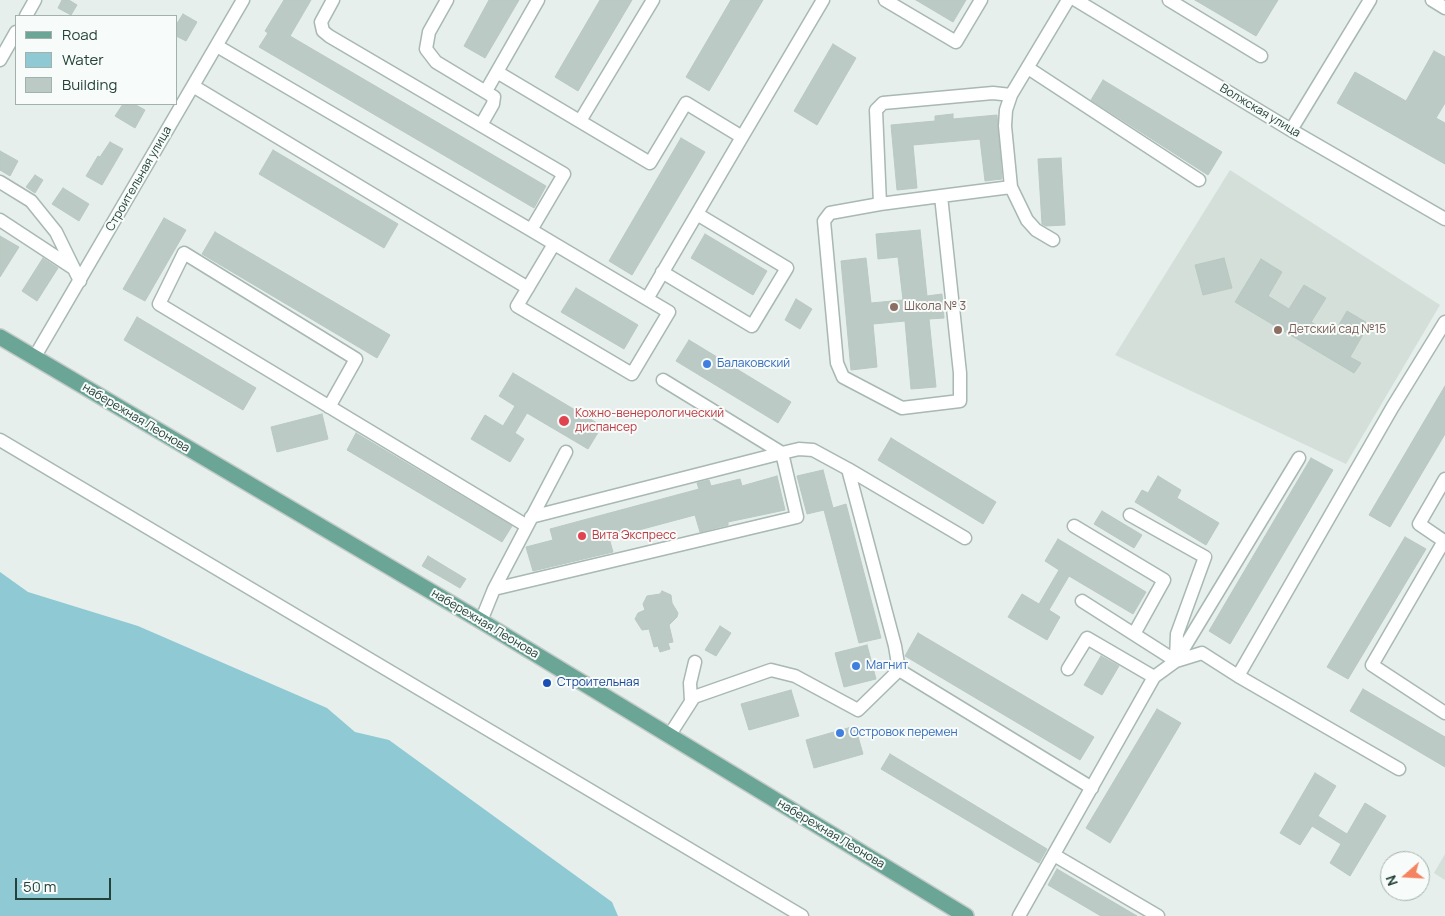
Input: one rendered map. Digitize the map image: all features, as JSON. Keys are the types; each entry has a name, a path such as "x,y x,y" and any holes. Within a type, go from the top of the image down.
{"main road":[{"name":"набережная Леонова","path":"0,337 481,621 966,916"}],"street":[{"path":"27,15 35,0"},
{"name":"Строительная улица","path":"34,358 243,0"},
{"path":"333,0 321,22 323,31 329,36 564,174 531,230"},
{"path":"447,0 429,32 426,49 436,62 491,94 494,101 481,125"},
{"path":"486,91 538,0"},
{"path":"580,121 653,0"},
{"path":"646,299 823,0"},
{"path":"885,0 956,42 981,0"},
{"path":"1052,240 1036,230 1027,220 1011,187 1004,126 1006,110 1011,95 1068,0"},
{"name":"Волжская улица","path":"1076,0 1291,130 1445,219"},
{"path":"1169,0 1261,56"},
{"path":"1291,130 1370,0"},
{"path":"1432,0 1445,8"},
{"path":"0,60 15,34"},
{"path":"217,46 531,230 669,312 632,374 517,306 554,244"},
{"path":"1028,68 1199,180"},
{"path":"497,72 650,163 686,103 742,137"},
{"path":"193,86 528,288"},
{"path":"880,204 876,110 883,103 993,93 1011,95"},
{"path":"0,182 31,202 56,232 80,281"},
{"path":"942,196 960,373 960,401 902,408 843,377 837,363 824,221 830,213 880,204 1011,187"},
{"path":"662,272 752,326 787,268 697,214"},
{"path":"0,220 73,268"},
{"path":"329,406 356,358 184,252 159,304 329,406 529,522 799,449 813,450 965,538"},
{"path":"1238,676 1392,408 1445,322"},
{"path":"494,589 797,517 782,453 663,380"},
{"path":"0,440 802,916"},
{"path":"481,621 494,589 566,452"},
{"path":"1176,661 1298,458"},
{"path":"848,469 895,646 899,670 1092,788"},
{"path":"1445,479 1420,524 1444,541 1372,665 1445,713"},
{"path":"1130,515 1205,557 1177,634 1176,661"},
{"path":"1074,526 1164,580 1134,634"},
{"path":"1082,601 1176,661"},
{"path":"1068,669 1087,638 1154,677"},
{"path":"1018,916 1154,677 1176,661 1202,653 1238,676 1399,769"},
{"path":"691,702 690,682 696,662"},
{"path":"669,736 694,697 771,670 795,676 858,710 899,670"},
{"path":"1054,855 1158,916"}],"shaded area":[{"name":"Детский сад №15","path":"1230,170 1440,305 1346,464 1115,355"},
{"path":"1445,854 1445,880 1434,873"}],"water":[{"path":"0,572 28,592 138,626 327,708 355,732 389,740 612,902 618,916 0,916"}],"building":[{"path":"62,0 69,0 77,5 71,15 58,8"},
{"path":"284,0 311,0 290,36 546,186 534,208 259,47 268,33 265,31"},
{"path":"489,0 519,0 485,58 464,46"},
{"path":"600,0 632,0 578,91 555,77"},
{"path":"731,0 763,0 709,91 686,77"},
{"path":"916,0 966,0 953,22"},
{"path":"1195,0 1278,0 1256,36"},
{"path":"183,14 197,22 186,41 178,37 178,22"},
{"path":"833,44 856,58 817,125 794,111"},
{"path":"1434,51 1445,57 1445,103 1436,118 1445,123 1445,164 1337,103 1355,72 1406,101"},
{"path":"1103,80 1222,152 1208,175 1091,100"},
{"path":"122,105 136,105 145,110 135,128 115,116"},
{"path":"953,114 953,119 997,115 1002,179 985,181 980,139 913,145 917,188 897,190 891,125 935,121 935,116"},
{"path":"681,138 705,152 632,275 609,261"},
{"path":"110,142 123,149 102,185 86,176 98,156 100,157"},
{"path":"273,150 398,224 384,248 259,174"},
{"path":"0,151 18,161 10,176 0,170"},
{"path":"1061,158 1065,225 1046,226 1042,224 1038,159"},
{"path":"35,175 43,180 35,193 26,187"},
{"path":"63,188 89,204 79,221 52,204"},
{"path":"164,218 186,230 145,301 123,289"},
{"name":"Школа № 3","path":"920,230 927,296 942,294 944,318 929,319 936,387 911,389 905,321 873,324 877,367 851,370 841,261 866,258 871,303 903,300 898,257 878,259 876,234"},
{"path":"215,232 390,335 377,358 202,254"},
{"path":"705,234 767,271 753,295 691,258"},
{"path":"0,236 19,247 0,277"},
{"path":"43,258 58,268 37,301 22,291"},
{"path":"1224,258 1232,288 1203,295 1195,265"},
{"path":"1261,259 1282,272 1268,296 1289,309 1304,285 1326,298 1311,322 1333,335 1347,311 1369,324 1350,357 1361,363 1354,373 1235,302"},
{"path":"576,288 638,325 624,349 561,312"},
{"path":"796,299 812,309 800,329 785,320"},
{"path":"137,317 256,388 243,410 124,340"},
{"path":"689,340 791,402 778,423 676,361"},
{"path":"513,373 602,426 588,449 527,413 515,433 524,439 510,462 471,439 485,415 503,426 515,406 499,396"},
{"path":"1445,386 1445,434 1390,527 1369,515"},
{"path":"322,414 328,439 277,452 271,427"},
{"path":"356,433 512,526 502,542 347,450"},
{"path":"891,438 996,502 983,524 878,460"},
{"path":"1311,458 1333,470 1230,644 1209,631"},
{"path":"823,470 833,508 846,504 881,638 859,643 824,510 807,514 797,476"},
{"path":"777,476 785,510 728,522 728,525 700,532 695,515 609,538 613,552 533,571 526,547 553,540 550,529 699,489 697,483 709,480 711,486 740,479 742,486"},
{"path":"1158,476 1181,490 1177,498 1219,523 1206,545 1135,502 1142,490 1148,493"},
{"path":"1102,511 1142,535 1134,548 1094,524"},
{"path":"1405,537 1426,549 1348,679 1327,667"},
{"path":"1058,539 1146,592 1133,614 1069,576 1049,610 1060,617 1047,640 1008,617 1022,594 1039,604 1059,570 1045,561"},
{"path":"428,556 466,579 460,588 422,566"},
{"path":"662,591 671,595 672,603 678,613 677,617 669,625 673,642 668,643 670,649 660,652 658,646 654,647 649,629 642,630 635,619 638,613 645,610 643,604 647,596 660,594"},
{"path":"720,626 731,633 716,656 705,650"},
{"path":"918,633 1094,737 1080,760 905,656"},
{"name":"Магнит","path":"867,645 876,679 844,687 835,653"},
{"path":"1101,656 1119,666 1102,695 1084,685"},
{"path":"1363,689 1445,737 1445,767 1350,711"},
{"path":"791,690 799,716 749,730 741,704"},
{"path":"1157,709 1181,723 1110,843 1086,828"},
{"path":"855,726 863,754 814,768 806,740"},
{"path":"890,754 1047,849 1039,863 881,769"},
{"path":"1315,773 1336,786 1318,816 1347,834 1365,803 1386,816 1350,876 1330,863 1341,844 1312,826 1300,845 1280,833"},
{"path":"1057,869 1137,916 1101,916 1048,885"}],"place":[{"name":"Школа № 3","path":"894,307"},
{"name":"Детский сад №15","path":"1278,330"},
{"name":"Балаковский","path":"707,364"},
{"name":"Кожно-венерологический диспансер","path":"564,421"},
{"name":"Вита Экспресс","path":"582,536"},
{"name":"Магнит","path":"856,666"},
{"name":"Строительная","path":"547,683"},
{"name":"Островок перемен","path":"840,733"}]}
